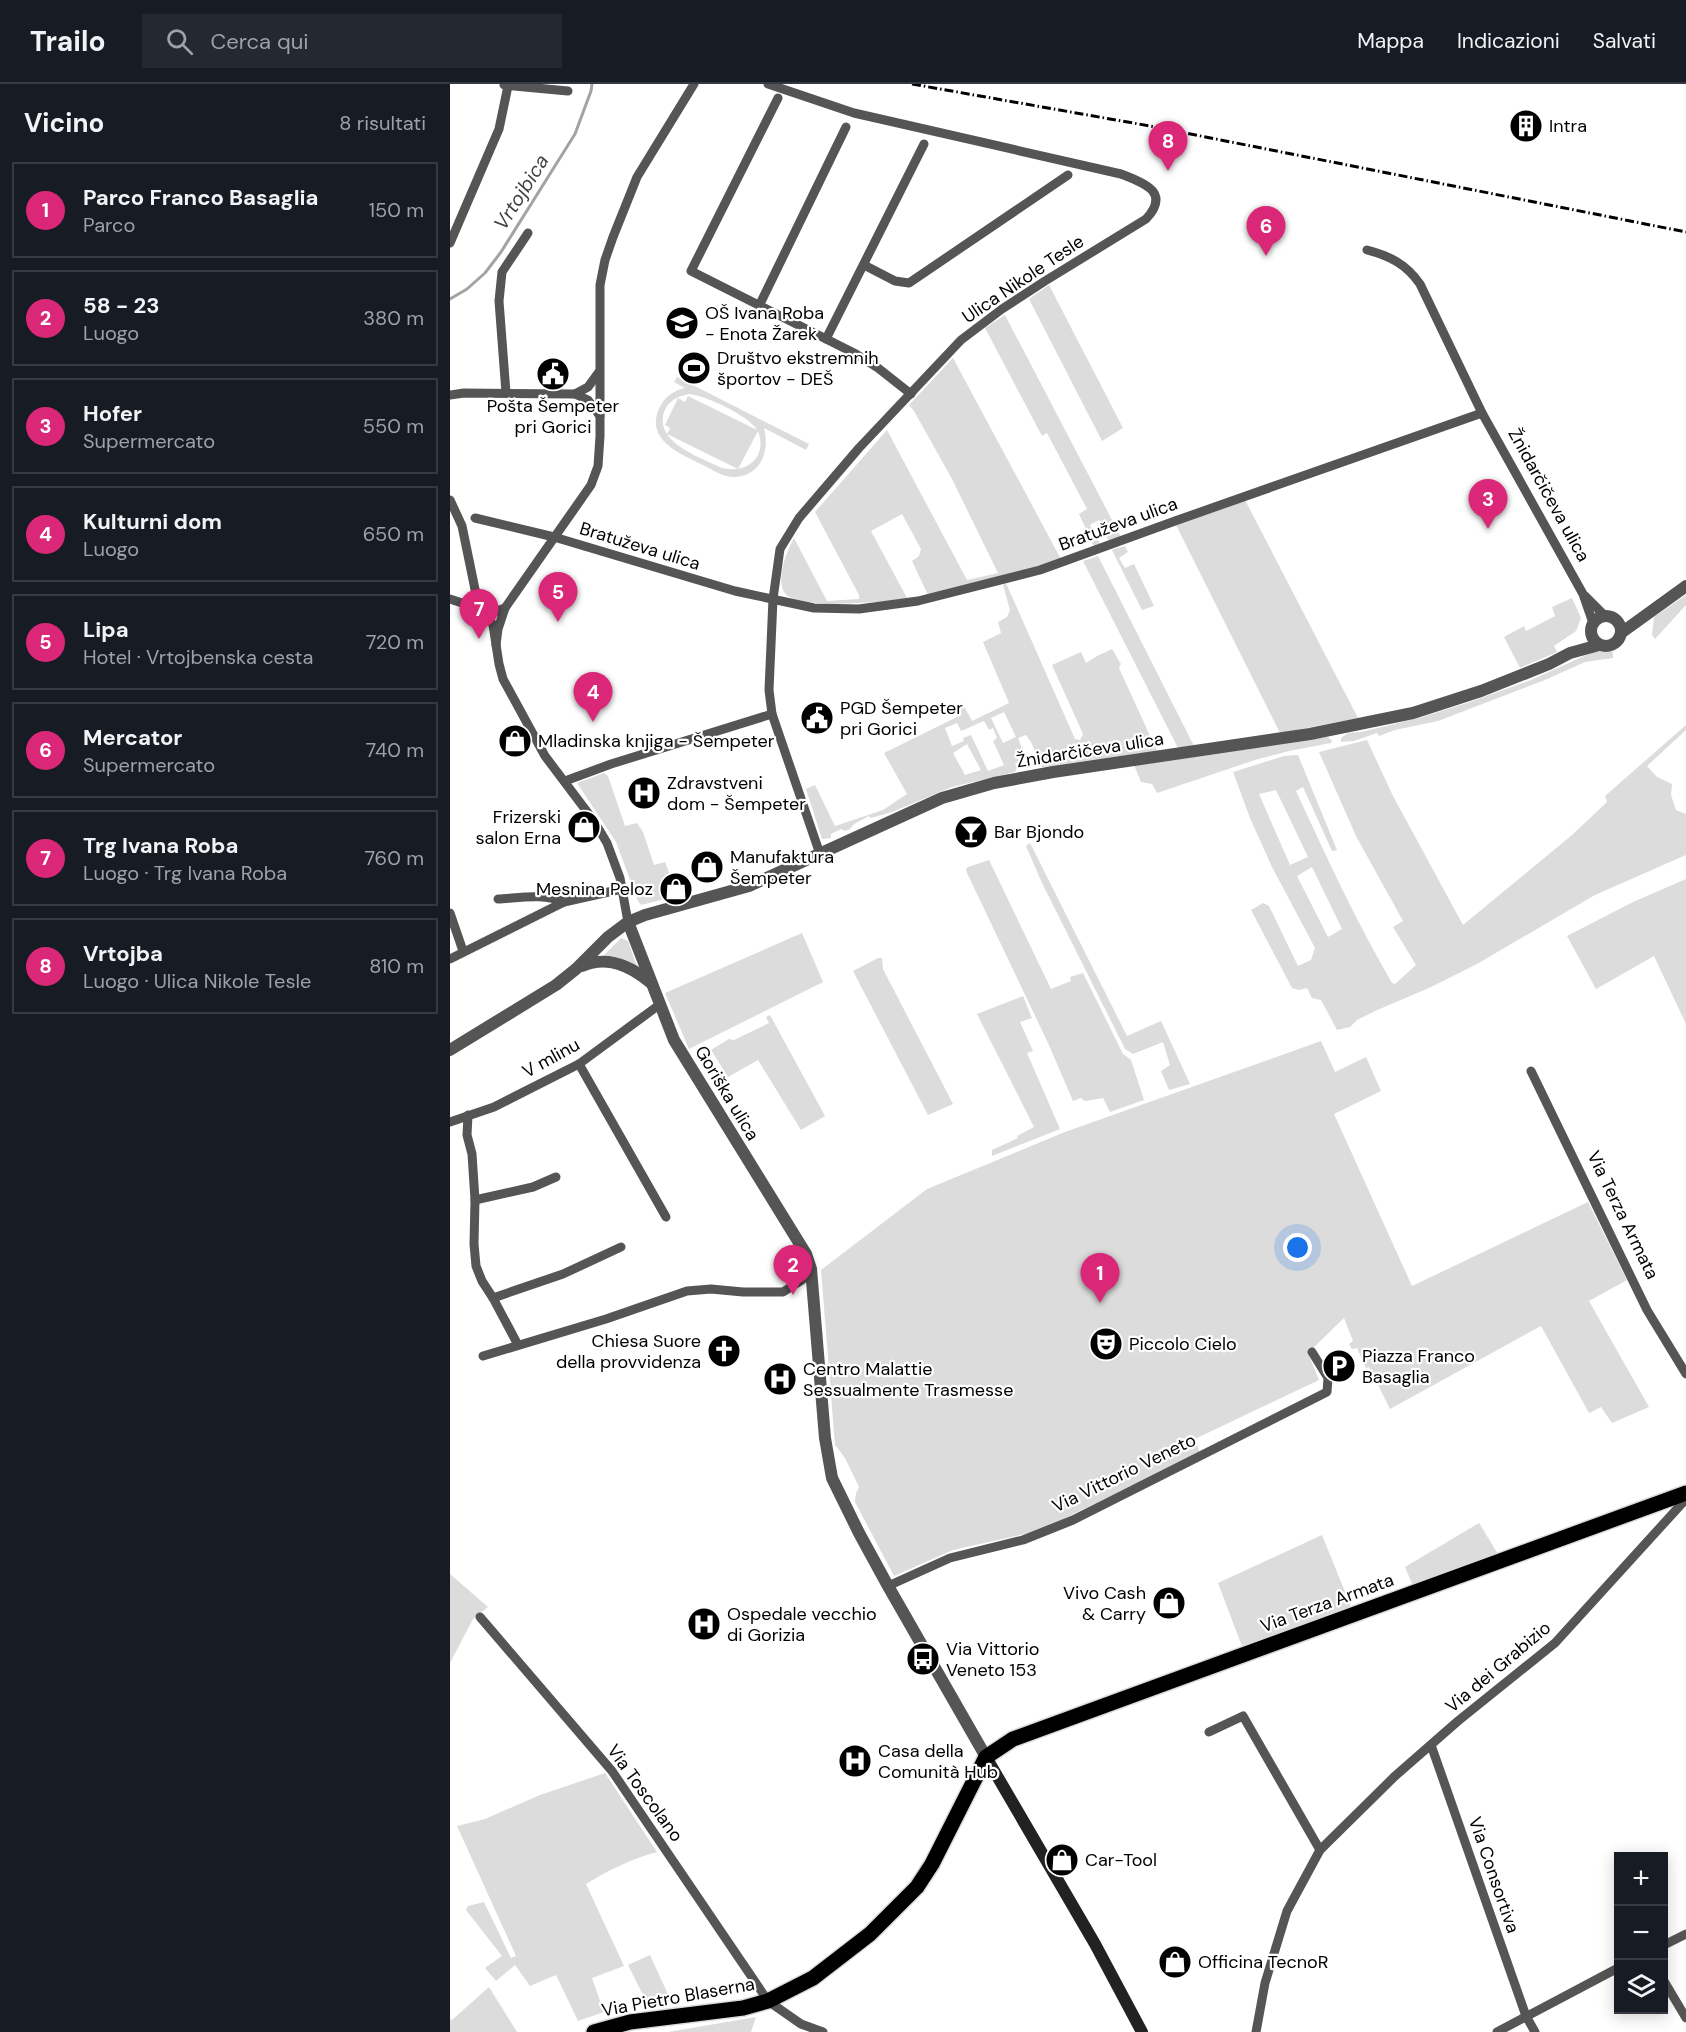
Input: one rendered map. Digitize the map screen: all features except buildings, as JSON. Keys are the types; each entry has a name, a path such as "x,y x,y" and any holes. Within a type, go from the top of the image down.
{"main road":[{"name":"Via Terza Armata","path":"986,1757 1013,1739 1686,1493"},
{"name":"Via Pietro Blaserna","path":"594,2032 630,2022 743,2008 768,2001 813,1978 870,1934 917,1887 932,1864 986,1757"},
{"path":"986,1757 1095,1944 1142,2032"}],"street":[{"path":"496,645 498,629 506,608 585,495 595,474 600,454 600,285 605,260 637,177 694,84"},
{"name":"Ulica Nikole Tesle","path":"768,84 854,113 1121,174 1143,182 1153,190 1157,200 1153,212 1146,219 1002,309 961,340 860,448 799,518 780,549 773,599 769,690 772,714 820,854"},
{"path":"450,243 499,129 505,85 568,91"},
{"path":"778,98 691,271 871,363 911,394"},
{"path":"759,306 846,127"},
{"path":"826,339 924,144"},
{"path":"864,266 895,281 909,282 1068,175"},
{"path":"506,393 500,301 502,272 528,233"},
{"path":"1368,250 1405,265 1420,284 1482,413"},
{"path":"575,394 588,387 599,372"},
{"path":"450,395 464,393 575,394 591,402 600,416"},
{"name":"Žnidarčičeva ulica","path":"1482,413 1583,594 1593,640 1599,645"},
{"name":"Bratuževa ulica","path":"475,518 554,537 735,591 814,608 859,609 918,601 1040,570 1482,413"},
{"path":"450,500 462,525 477,599 493,625 498,664 545,756 565,780 607,843 622,889 628,922"},
{"name":"Žnidarčičeva ulica","path":"1621,633 1686,586"},
{"name":"Žnidarčičeva ulica","path":"576,969 608,937 628,922 645,915 749,886 942,798 994,783 1053,772 1310,734 1413,713 1481,691 1549,664 1570,653 1599,645 1614,645 1620,637 1620,624 1583,594"},
{"path":"450,599 492,613 506,608"},
{"name":"Žnidarčičeva ulica","path":"1570,653 1600,617 1648,613"},
{"path":"565,780 772,714"},
{"path":"450,959 564,902 622,889"},
{"path":"498,899 542,897 556,898 564,902"},
{"path":"450,913 463,951"},
{"name":"Goriška ulica","path":"628,922 674,1040 806,1254 811,1271"},
{"path":"450,1050 540,995 576,969 592,962 619,963 638,972 651,984"},
{"name":"V mlinu","path":"450,1122 494,1107 579,1064 659,1005"},
{"path":"579,1064 666,1217"},
{"name":"Via Terza Armata","path":"1531,1071 1647,1310 1686,1374"},
{"path":"468,1115 467,1134 472,1154 475,1200 476,1266 518,1346"},
{"path":"475,1200 525,1189 556,1177"},
{"path":"493,1298 563,1274 621,1247"},
{"path":"483,1356 606,1319 687,1291 711,1289 783,1292 802,1280 811,1271"},
{"path":"811,1271 825,1438 832,1478 888,1586 986,1757"},
{"name":"Via Vittorio Veneto","path":"888,1586 950,1558 1023,1540 1072,1520 1327,1392 1328,1378 1312,1352"},
{"name":"Via dei Grabizio","path":"1256,2032 1265,1983 1287,1911 1320,1850 1394,1777 1555,1643 1686,1499"},
{"name":"Via Toscolano","path":"480,1617 612,1771 768,2001"},
{"path":"1209,1732 1243,1716 1320,1850"},
{"name":"Via Consortiva","path":"1431,1745 1526,2016 1535,2032"},
{"path":"1668,1944 1686,1934"},
{"path":"1497,2032 1614,1970"},
{"path":"1668,1988 1686,2018"},
{"path":"768,2001 801,2024 823,2032"}],"shaded area":[{"path":"1049,285 1123,428 1102,441 1029,299"},
{"path":"1005,315 1122,539 1110,544 1099,520 1090,525 1101,546 1095,549 1079,514 1087,509 1047,433 1042,436 985,328"},
{"path":"953,358 1062,561 928,595 912,561 919,556 921,549 902,514 871,531 907,598 842,604 805,602 792,598 784,592 781,579 786,557 794,538 827,601 859,599 859,595 815,512 887,430 967,580 998,573 952,479 909,405"},
{"path":"677,377 809,444 806,450 764,428 766,445 756,468 742,476 732,477 717,472 676,451 657,431 656,421 662,402 672,393 685,388 674,382","holes":["689,394 726,407 752,424 757,430 688,396 685,402 678,398 665,425 670,428 667,434 663,423 666,408 674,400 681,396","758,431 760,440 758,456 747,466 738,469","667,434 737,469 722,468 692,454"]},
{"path":"1245,500 1358,718 1280,733 1176,525"},
{"path":"1125,546 1128,552 1119,558 1125,568 1134,564 1154,606 1142,610 1112,550"},
{"path":"1098,556 1194,746 1178,748 1083,561"},
{"path":"1006,583 1075,739 1080,740 1083,734 1052,665 1081,652 1086,663 1112,649 1121,664 1119,668 1157,751 1042,767 1026,735 1018,738 1025,757 1015,764 1017,769 1015,772 952,787 892,812 871,818 869,816 854,824 850,829 845,831 841,829 831,834 831,838 822,839 806,789 815,785 835,826 883,810 907,794 884,753 961,715 958,705 962,702 972,721 1009,703 983,642 1001,633 998,622 1007,617 1010,610 1003,585","holes":["1004,712 1016,737 1003,743 991,718","984,721 989,730 993,728 997,738 993,741 1004,765 988,771 971,735 952,746 945,728 957,723 961,731","967,744 981,770 965,775 953,753"]},
{"path":"1686,595 1686,605 1655,639 1652,635 1654,617"},
{"path":"1572,598 1581,618 1576,631 1554,646 1557,652 1520,668 1504,637 1524,626 1526,631 1555,616 1552,607"},
{"path":"1593,652 1613,652 1613,658 1585,662 1545,680 1438,721 1395,730 1379,736 1377,733 1354,741 1341,742 1341,738 1348,733 1419,718 1470,702 1531,680"},
{"path":"1686,725 1686,730 1647,766 1657,777 1672,784 1671,795 1676,810 1686,814 1686,855 1595,895 1477,964 1375,1011 1357,1020 1350,1027 1337,1030 1321,1000 1312,998 1307,988 1299,990 1292,988 1251,910 1263,903 1269,906 1298,966 1311,960 1315,948 1272,867 1233,772 1284,756 1298,755 1337,850 1332,851 1303,787 1296,791 1354,912 1392,983 1395,984 1416,965 1393,927 1403,921 1356,836 1319,752 1367,740 1393,796 1463,925 1572,835 1607,802 1605,796","holes":["1276,790 1308,857 1290,865 1259,794","1312,867 1342,929 1328,937 1297,876"]},
{"path":"1328,737 1331,743 1255,760 1157,793 1152,784 1141,782 1134,765"},
{"path":"604,773 608,776 625,826 637,823 643,832 654,865 665,862 670,875 662,880 669,898 641,905 638,901 616,842 577,783"},
{"path":"1030,843 1127,1036 1161,1021 1190,1084 1169,1090 1161,1071 1170,1065 1163,1042 1133,1054 1125,1049 1042,883 1026,846"},
{"path":"989,860 1051,989 1071,981 1070,977 1083,973 1123,1054 1131,1060 1144,1100 1110,1112 1103,1098 1085,1101 1081,1098 1073,1101 967,873 968,867"},
{"path":"1686,879 1686,1024 1654,956 1596,989 1567,936 1633,902"},
{"path":"802,933 823,982 689,1049 665,993"},
{"path":"621,938 628,941 637,967 600,959"},
{"path":"882,958 883,969 953,1104 928,1115 853,971"},
{"path":"1023,996 1032,1018 1020,1022 1033,1051 1027,1053 1060,1129 992,1156 992,1150 1018,1138 1017,1136 1034,1127 977,1014"},
{"path":"770,1015 825,1116 801,1130 758,1060 728,1077 711,1050 729,1039 734,1040 769,1023 766,1017"},
{"path":"1321,1041 1335,1072 1366,1057 1381,1091 1334,1114 1412,1286 1588,1202 1627,1280 1589,1301 1649,1407 1612,1423 1601,1407 1589,1413 1541,1326 1390,1409 1369,1367 1366,1368 1357,1348 1352,1349 1349,1344 1353,1341 1344,1318 1308,1353 1319,1380 1195,1439 1200,1453 1038,1531 953,1550 894,1576 855,1502 859,1487 845,1458 835,1445 821,1270 927,1189 1065,1132"},
{"path":"1479,1523 1498,1554 1413,1586 1405,1567"},
{"path":"1322,1535 1352,1609 1243,1649 1218,1583"},
{"path":"450,1574 488,1607 473,1619 450,1663"},
{"path":"605,1773 657,1852 620,1865 586,1884 624,1966 592,1978 604,2012 578,2021 556,1975 530,1986 515,1965 496,1981 485,1968 502,1956 466,1910 468,1906 484,1902 511,1958 516,1956 457,1826 485,1819 540,1795"},
{"path":"650,1955 671,2001 649,2007 628,1965"},
{"path":"489,1987 517,2032 450,2032 450,2019 452,2020"},
{"path":"756,2017 751,2032 668,2032"}],"waterway":[{"name":"Vrtojbica","path":"450,299 467,289 485,273 501,252 575,134 592,84"}],"railway":[{"path":"912,84 1150,126 1686,232"}],"place":[{"name":"Intra","path":"1526,126"},
{"name":"Vrtojba","path":"1168,171"},
{"name":"Mercator","path":"1266,256"},
{"name":"OŠ Ivana Roba - Enota Žarek","path":"682,323"},
{"name":"Društvo ekstremnih športov - DEŠ","path":"694,368"},
{"name":"Pošta Šempeter pri Gorici","path":"553,374"},
{"name":"Hofer","path":"1488,529"},
{"name":"Lipa","path":"558,622"},
{"name":"Trg Ivana Roba","path":"479,639"},
{"name":"PGD Šempeter pri Gorici","path":"817,718"},
{"name":"Kulturni dom","path":"593,722"},
{"name":"Mladinska knjiga - Šempeter","path":"515,741"},
{"name":"Zdravstveni dom - Šempeter","path":"644,793"},
{"name":"Frizerski salon Erna","path":"584,827"},
{"name":"Bar Bjondo","path":"971,832"},
{"name":"Manufaktura Šempeter","path":"707,867"},
{"name":"Mesnina Peloz","path":"676,889"},
{"name":"58 - 23","path":"793,1295"},
{"name":"Parco Franco Basaglia","path":"1100,1303"},
{"name":"Piccolo Cielo","path":"1106,1344"},
{"name":"Chiesa Suore della provvidenza","path":"724,1351"},
{"name":"Piazza Franco Basaglia","path":"1339,1366"},
{"name":"Centro Malattie Sessualmente Trasmesse","path":"780,1379"},
{"name":"Vivo Cash & Carry","path":"1169,1603"},
{"name":"Ospedale vecchio di Gorizia","path":"704,1624"},
{"name":"Via Vittorio Veneto 153","path":"923,1659"},
{"name":"Casa della Comunità Hub","path":"855,1761"},
{"name":"Car-Tool","path":"1062,1860"},
{"name":"Officina TecnoR","path":"1175,1962"}]}
